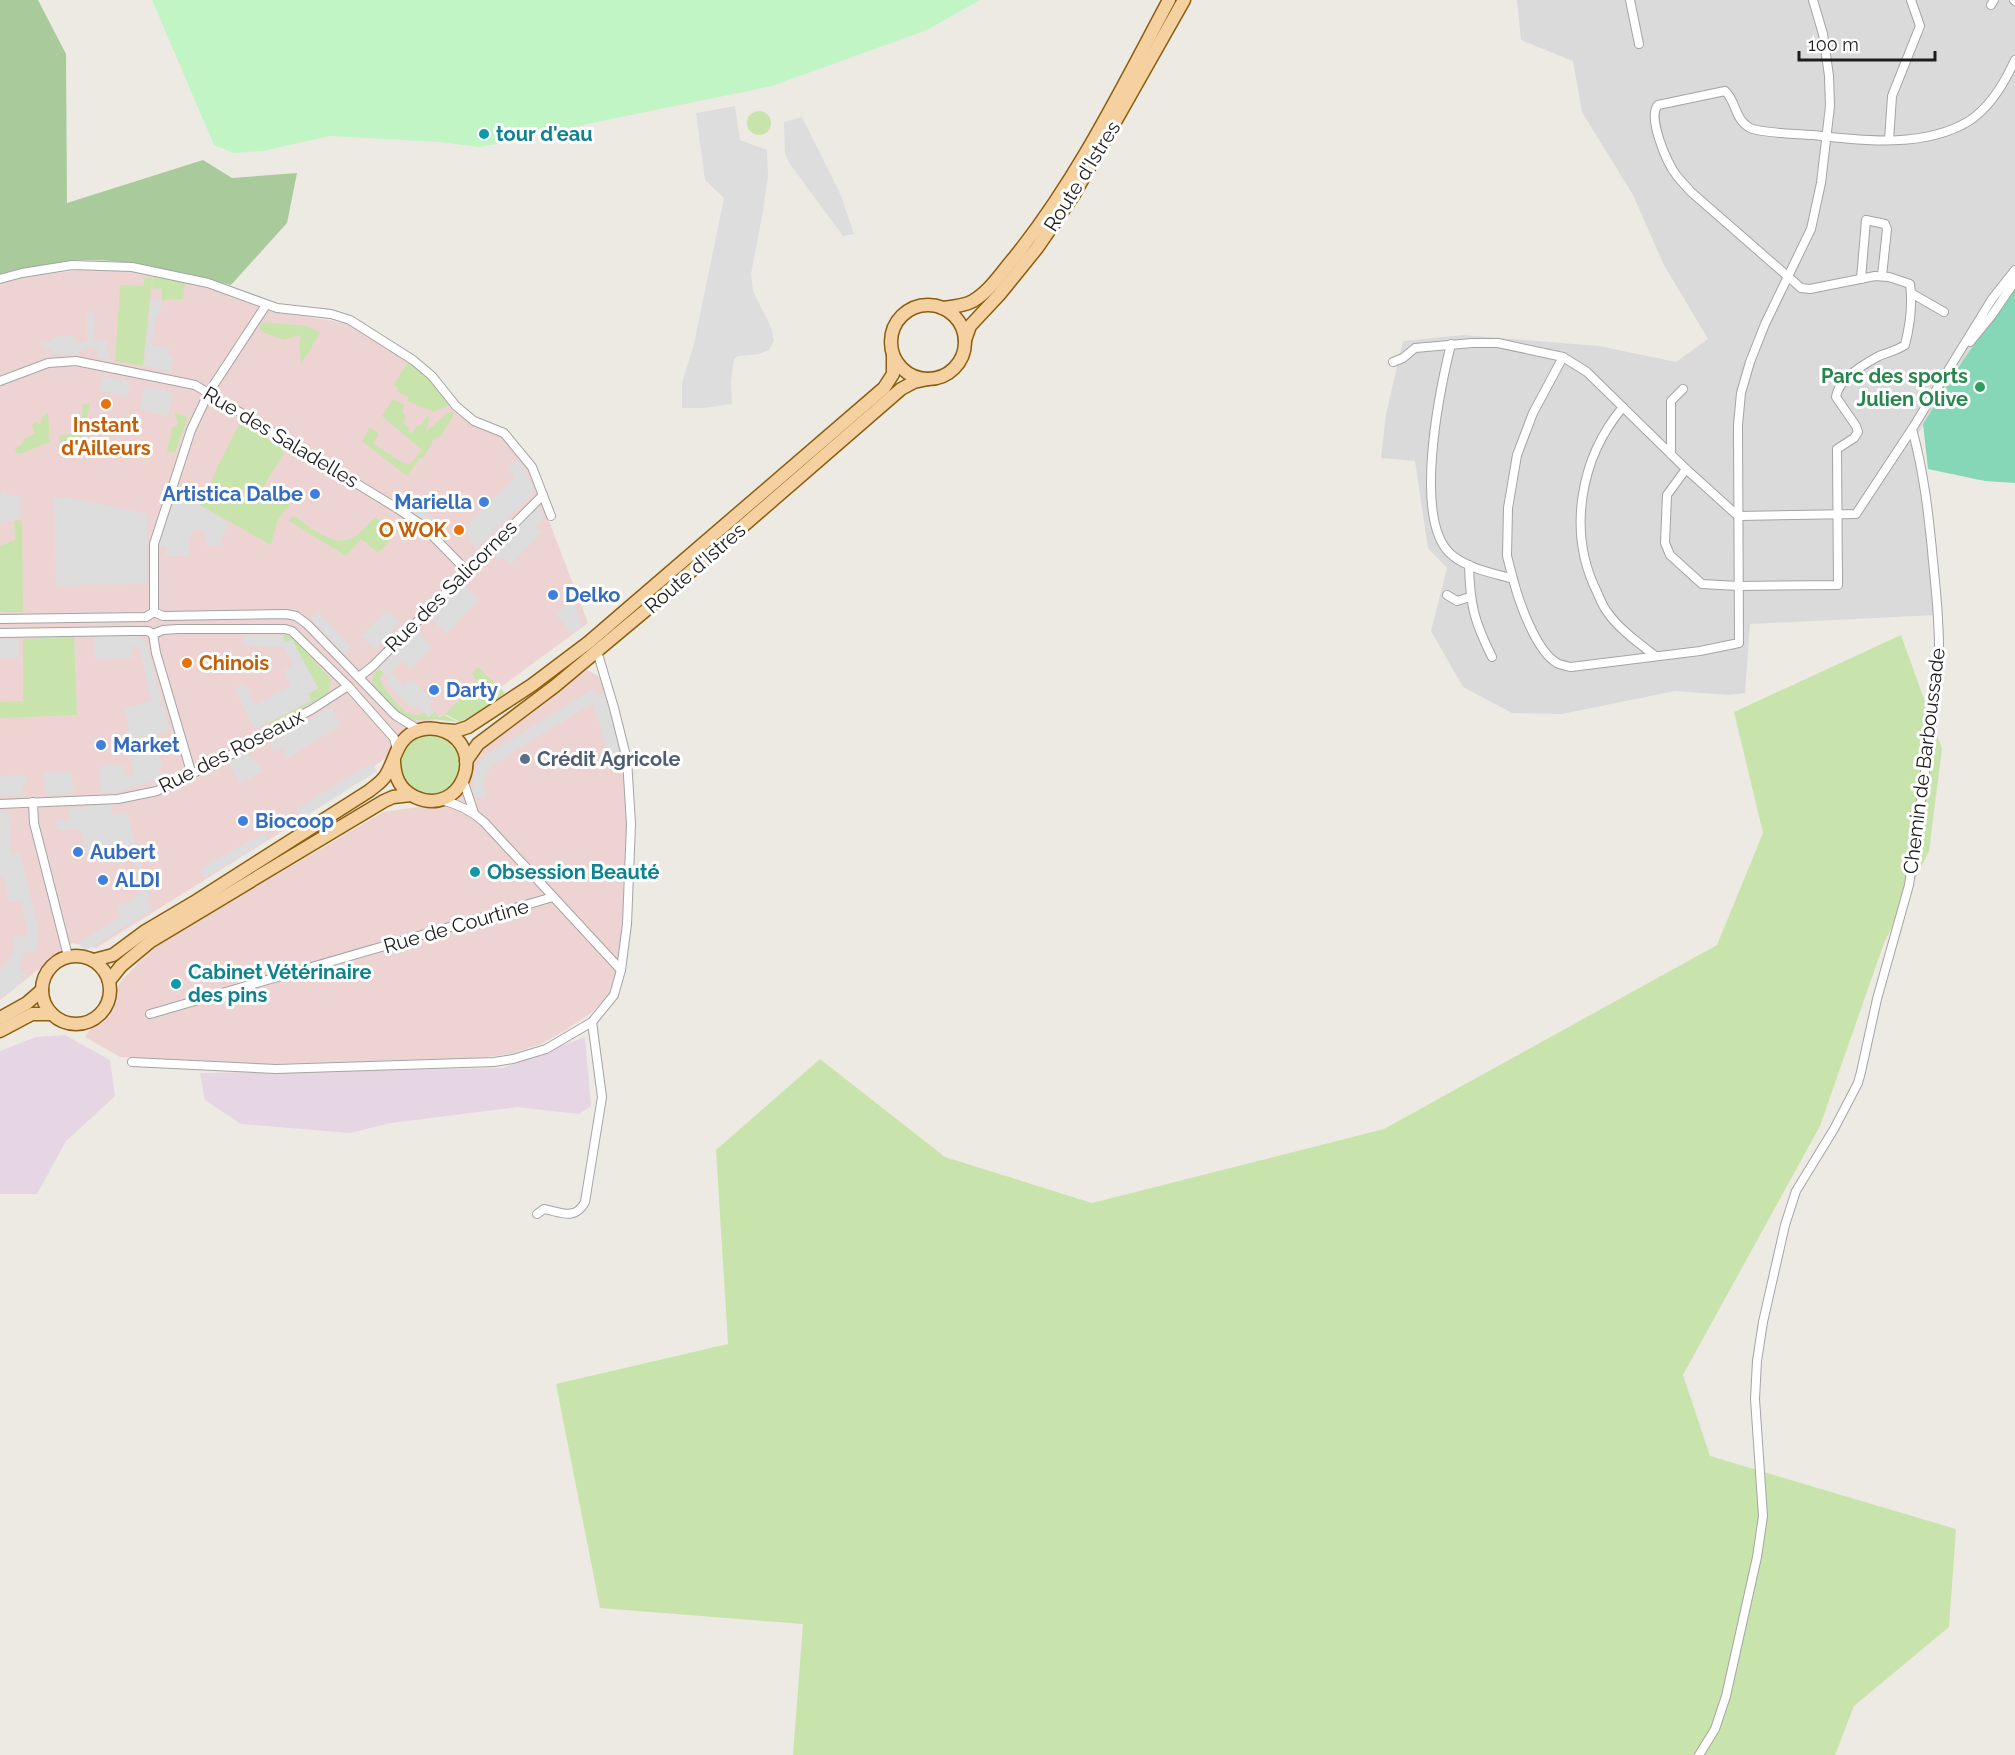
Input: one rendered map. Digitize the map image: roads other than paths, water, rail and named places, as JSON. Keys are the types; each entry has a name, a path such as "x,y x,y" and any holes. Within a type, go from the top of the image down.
{"main road":[{"name":"Route d'Istres","path":"942,308 972,302 988,289 1025,244 1064,189 1169,0"},
{"name":"Route d'Istres","path":"965,340 970,326 1037,248 1073,196 1184,0"},
{"path":"929,305 951,313 963,330 965,340 958,363 940,377 928,379 914,376 901,368 893,355 891,344 896,323 905,313 916,307 929,305"},
{"name":"Route d'Istres","path":"442,730 456,731 468,727 532,685 589,642 884,388 893,374 893,355"},
{"name":"Route d'Istres","path":"466,761 478,744 555,686 652,605 901,389 914,382 928,379"},
{"path":"94,960 113,955 144,932 369,791 385,777 395,754 410,734 426,728 442,730 456,739 466,761 463,780 454,792 440,800 431,801 411,795 397,780 394,770 395,754"},
{"path":"109,981 121,966 151,941 384,801 393,797 411,795"},
{"path":"77,955 94,960 101,966 109,981 109,999 106,1007 93,1019 76,1024 67,1023 52,1014 43,998 44,981 52,965 68,957 77,955"},
{"path":"0,1018 27,1003 42,990"},
{"path":"0,1031 33,1014 52,1014"}],"street":[{"path":"1630,0 1639,44"},
{"path":"1563,357 1533,413 1517,455 1508,508 1507,556 1516,591 1535,636 1547,654 1558,663 1571,667 1738,644 1738,425 1741,393 1765,324 1810,229 1821,183 1830,106 1829,76 1823,34 1813,0"},
{"path":"1889,140 1892,96 1920,26 1911,0"},
{"path":"1686,470 1667,495 1665,543 1670,555 1702,584 1838,585 1837,449 1854,438 1858,432 1836,397 1837,389 1841,383 1879,357 1897,351 1905,345 1911,310 1911,293 1910,284 1889,276 1810,289 1801,288 1690,191 1676,176 1660,140 1655,109 1659,105 1725,91 1738,117 1752,129 1826,137 1900,140 1935,135 1969,120 2004,84 2015,60"},
{"path":"1861,279 1866,220 1885,224 1887,229 1882,276"},
{"path":"0,279 72,265 132,267 208,283 277,308 331,314 350,320 413,360 432,375 462,412 474,421 504,433 532,467 551,516"},
{"path":"1393,362 1403,358 1415,348 1451,344 1498,343 1563,357 1587,372 1686,470 1738,516 1856,514 1960,352 1976,336 2015,270"},
{"path":"2005,290 2015,281"},
{"path":"1911,293 1944,312"},
{"path":"154,612 154,550 158,530 190,430 209,392 266,305"},
{"path":"1451,344 1440,393 1432,454 1431,483 1438,533 1443,546 1452,556 1469,566 1513,579"},
{"name":"Rue des Saladelles","path":"0,381 48,363 76,361 195,385 422,525 466,570"},
{"path":"1671,454 1671,401 1683,389"},
{"path":"1623,407 1608,424 1587,473 1581,497 1580,524 1583,554 1592,581 1607,612 1625,632 1655,656"},
{"name":"Chemin de Barboussade","path":"1699,1755 1715,1729 1726,1696 1757,1557 1763,1516 1755,1399 1757,1361 1763,1322 1785,1225 1796,1191 1834,1129 1858,1083 1877,999 1909,885 1939,672 1939,610 1932,543 1919,455 1912,429"},
{"name":"Rue des Salicornes","path":"359,677 380,659 543,495"},
{"path":"1469,566 1470,597 1478,628 1492,657"},
{"path":"1447,595 1457,601 1470,597"},
{"path":"154,612 163,616 286,614 296,616 307,624 395,715 419,730"},
{"path":"0,619 146,617 154,612"},
{"path":"163,616 165,625 163,630"},
{"path":"146,617 144,622 151,632 192,775"},
{"path":"0,633 285,629 292,631 348,686 393,738 395,754"},
{"path":"132,1062 276,1069 494,1062 546,1049 592,1022 614,995 621,969 627,924 631,835 627,760 597,651"},
{"name":"Rue des Roseaux","path":"0,804 118,799 157,791 232,754 244,745 311,710 348,686"},
{"path":"463,780 474,813"},
{"path":"440,800 459,805 474,813 621,969"},
{"path":"33,802 34,823 68,957"},
{"name":"Rue de Courtine","path":"150,1014 554,897"},
{"path":"537,1214 544,1209 572,1215 580,1210 585,1202 602,1097 592,1022"}],"place":[{"name":"tour d'eau","path":"484,134"},
{"name":"Parc des sports Julien Olive","path":"1980,387"},
{"name":"Instant d'Ailleurs","path":"106,404"},
{"name":"Artistica Dalbe","path":"315,494"},
{"name":"Mariella","path":"484,502"},
{"name":"O WOK","path":"459,530"},
{"name":"Delko","path":"553,595"},
{"name":"Chinois","path":"187,663"},
{"name":"Darty","path":"434,690"},
{"name":"Market","path":"101,745"},
{"name":"Crédit Agricole","path":"525,759"},
{"name":"Biocoop","path":"243,821"},
{"name":"Aubert","path":"78,852"},
{"name":"Obsession Beauté","path":"475,872"},
{"name":"ALDI","path":"103,880"},
{"name":"Cabinet Vétérinaire des pins","path":"176,984"}]}
